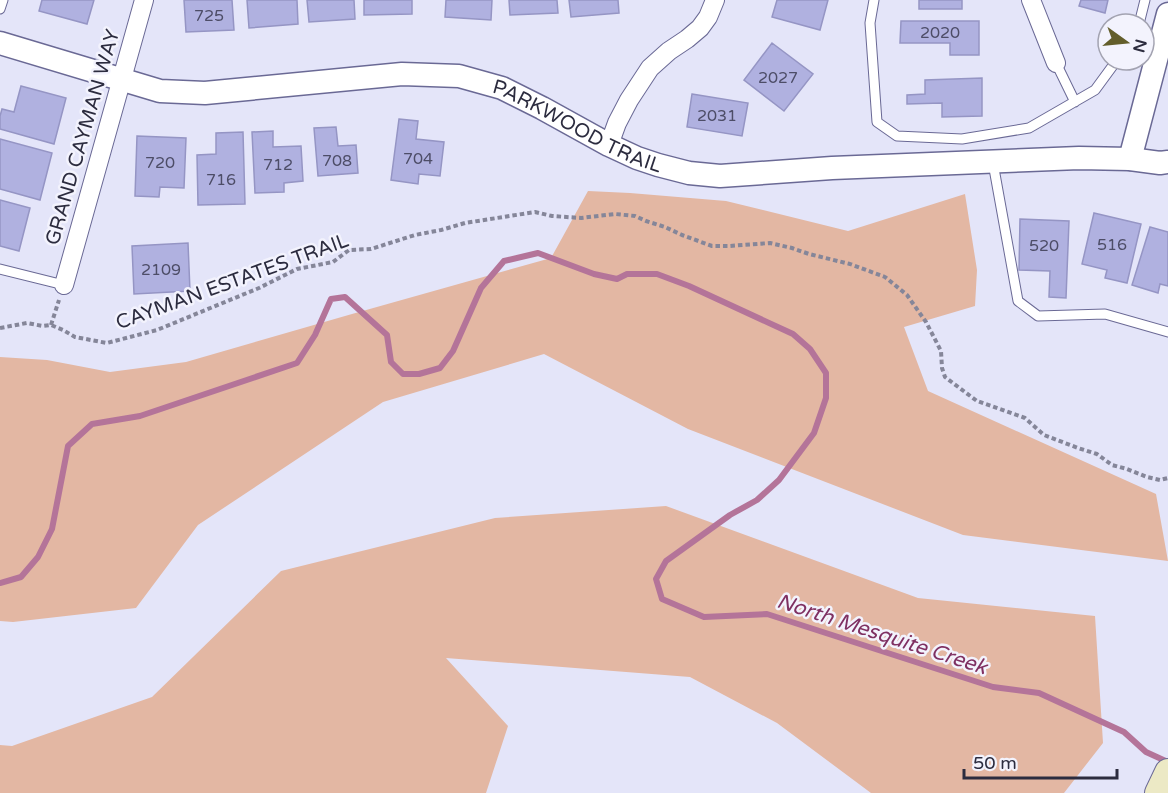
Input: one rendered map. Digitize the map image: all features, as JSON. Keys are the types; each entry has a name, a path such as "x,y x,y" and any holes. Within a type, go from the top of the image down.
{"main road":[{"path":"1158,793 1168,772"}],"street":[{"name":"GRAND CAYMAN WAY","path":"64,285 144,0"},
{"path":"609,145 616,123 628,100 650,68 700,28 708,17 715,0"},
{"path":"1031,0 1056,63"},
{"path":"1130,159 1168,15"},
{"name":"PARKWOOD TRAIL","path":"0,43 160,91 205,93 402,74 459,76 502,88 637,158 689,173 720,176 832,168 1079,158 1130,159 1165,165"}],"lane":[{"path":"0,9 3,0"},
{"path":"874,0 870,23 877,122 897,136 962,139 1029,128 1095,90 1108,72"},
{"path":"1056,63 1075,102"},
{"path":"993,161 1018,301 1038,316 1105,314 1168,332"},
{"path":"0,268 64,285"}],"path":[{"name":"CAYMAN ESTATES TRAIL","path":"0,328 27,323 51,325 75,337 107,343 157,330 259,288 297,269 333,262 349,250 371,249 465,223 535,212 559,217 581,218 615,214 635,216 712,246 770,243 850,264 885,277 907,296 926,322 941,351 945,377 977,401 1025,418 1044,435 1097,454 1112,465 1147,477 1160,480 1168,478"},
{"path":"51,325 64,285"}],"shaded area":[{"path":"588,191 726,201 848,231 965,194 977,270 975,306 904,327 928,391 1156,494 1168,561 963,535 688,429 544,354 383,402 198,525 136,608 13,622 0,621 0,357 47,360 110,372 186,362 551,258"},
{"path":"666,506 918,598 1095,616 1103,743 1064,793 871,793 777,723 690,677 446,658 508,726 486,793 0,793 0,745 12,746 152,697 281,571 495,518"}],"building":[{"path":"42,0 94,0 87,24 39,11"},
{"path":"184,0 232,0 234,30 186,32"},
{"path":"247,0 297,0 298,24 249,28"},
{"path":"307,0 354,0 355,19 309,22"},
{"path":"364,0 412,0 412,14 364,15"},
{"path":"446,0 492,0 491,20 445,17"},
{"path":"509,0 557,0 558,13 510,15"},
{"path":"569,0 618,0 619,13 571,17"},
{"path":"777,0 828,0 820,30 772,17"},
{"path":"919,0 962,0 962,9 919,9"},
{"path":"1081,0 1108,0 1105,12 1079,6"},
{"path":"901,21 979,21 979,55 950,55 950,43 900,43"},
{"path":"772,43 813,74 784,111 744,80"},
{"path":"982,78 982,116 942,117 942,103 907,104 907,95 925,94 925,80"},
{"path":"21,86 66,98 54,144 0,129 2,109 14,112"},
{"path":"692,94 748,103 742,136 687,127"},
{"path":"399,119 418,121 416,139 444,142 440,176 419,174 418,184 391,180"},
{"path":"336,127 338,146 356,145 358,173 318,176 314,128"},
{"path":"273,131 273,147 301,146 303,181 284,183 284,192 255,193 252,132"},
{"path":"243,132 245,204 198,205 197,155 216,154 216,133"},
{"path":"137,136 186,138 184,188 160,187 159,197 135,196"},
{"path":"0,139 52,153 40,200 0,189"},
{"path":"0,200 30,208 19,251 0,246"},
{"path":"1094,213 1141,224 1127,283 1105,278 1107,270 1082,264"},
{"path":"1020,219 1069,221 1066,298 1049,297 1050,271 1019,270"},
{"path":"1150,227 1168,232 1168,286 1160,284 1158,293 1132,285"},
{"path":"188,243 190,291 134,294 132,246"}],"waterway":[{"name":"North Mesquite Creek","path":"0,583 21,577 38,557 52,529 68,446 92,424 140,416 297,363 315,335 331,299 345,297 387,335 391,362 403,374 419,374 440,368 453,351 481,288 504,261 538,253 594,274 617,279 627,274 657,274 689,286 793,334 810,349 826,373 826,398 814,433 779,480 757,500 730,515 666,561 656,579 662,599 704,617 767,614 993,687 1039,693 1124,732 1146,752 1168,762"}]}
